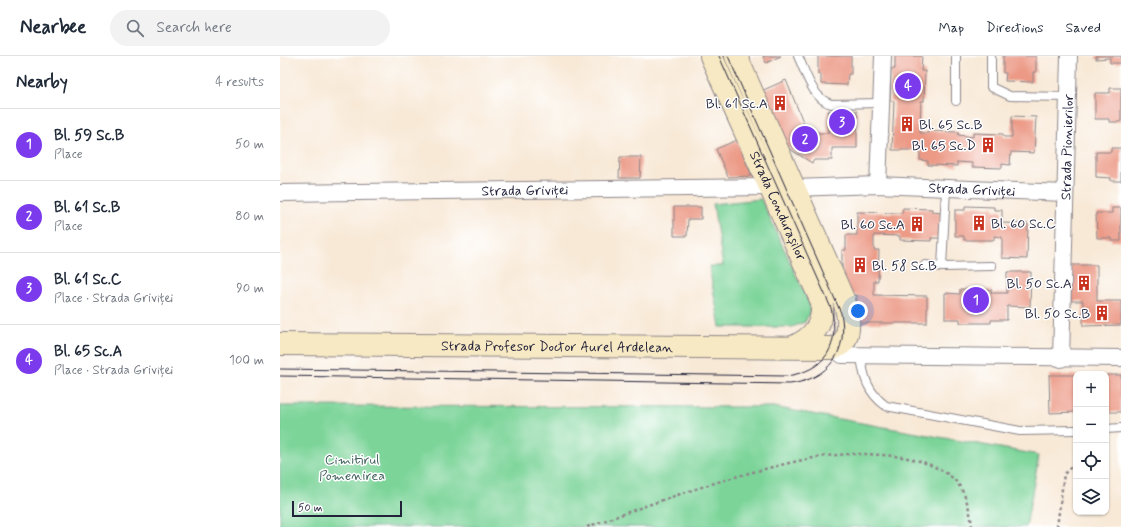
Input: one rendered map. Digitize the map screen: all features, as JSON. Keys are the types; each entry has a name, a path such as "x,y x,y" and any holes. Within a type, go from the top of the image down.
{"main road":[{"name":"Strada Condurașilor","path":"711,56 822,302 821,318 816,331 808,339 793,347"},
{"name":"Strada Condurașilor","path":"736,56 844,301 848,324 845,340 834,348"},
{"name":"Strada Profesor Doctor Aurel Ardelean","path":"280,344 834,348"}],"street":[{"path":"878,185 883,56"},
{"name":"Strada Pionierilor","path":"1061,359 1068,56"},
{"name":"Strada Griviței","path":"794,188 878,185 1065,193"},
{"name":"Strada Griviței","path":"280,193 770,187"},
{"name":"Strada Condurașilor","path":"848,324 861,355"},
{"name":"Strada Profesor Doctor Aurel Ardelean","path":"834,348 854,348 861,355 1061,359 1121,358"}],"lane":[{"path":"798,56 812,87 818,97 825,102 831,104 881,103"},
{"path":"956,56 956,101"},
{"path":"991,56 991,87 1010,96 1068,98"},
{"path":"942,266 946,189"},
{"path":"925,265 992,266"},
{"path":"861,355 867,385 879,401 886,406 1020,431 1073,430"},
{"path":"1109,429 1121,428"}],"path":[{"path":"586,527 666,498 726,479 809,457 854,452 902,456 945,471 960,486 968,504 972,527"},
{"path":"1057,527 1064,474 1073,465"}],"green space":[{"path":"761,199 810,305 810,312 805,322 792,327 720,327 709,266 723,266 713,204"},
{"name":"Cimitirul Pomenirea","path":"280,406 773,407 1039,455 1026,527 280,527"}],"building":[{"path":"763,56 781,56 766,63"},
{"path":"818,56 851,56 851,74 848,74 847,85 821,84 821,74 818,74"},
{"path":"895,56 922,56 921,71 925,71 924,101 921,101 920,133 928,133 928,131 959,132 958,135 973,137 973,133 1003,134 1004,137 1012,137 1012,116 1036,117 1034,153 1011,152 1010,165 1002,164 1002,168 972,167 972,163 957,162 957,166 928,165 928,161 920,160 920,150 892,150 894,101 890,101 891,69 895,69"},
{"path":"1003,56 1036,56 1036,72 1033,72 1033,82 1005,81 1006,73 1003,73"},
{"path":"1096,56 1121,56 1121,63 1110,63 1110,58 1096,59"},
{"path":"786,80 804,124 819,133 828,133 828,111 857,111 857,148 832,148 832,160 814,160 812,163 777,141 759,92"},
{"path":"1110,88 1121,88 1121,122 1109,122 1109,119 1095,119 1095,93 1110,93"},
{"path":"737,140 752,176 728,177 716,149"},
{"path":"1111,148 1121,148 1121,181 1111,181 1111,178 1096,177 1096,152 1111,152"},
{"path":"620,157 641,157 640,178 619,178"},
{"name":"Bl. 60 Sc.C","path":"965,206 994,207 994,210 1002,210 1002,223 1028,224 1027,259 1002,258 1002,237 994,236 994,240 964,240 964,236 955,236 955,210 965,210"},
{"path":"674,207 701,207 701,219 688,219 687,236 674,236"},
{"path":"903,208 932,209 932,212 941,213 940,238 931,238 931,241 900,240 900,236 874,235 874,250 879,250 878,281 874,281 874,295 927,296 927,323 856,323 857,295 846,295 842,279 842,250 846,250 846,235 857,235 857,212 902,213"},
{"path":"1112,208 1121,208 1121,241 1111,241 1111,238 1097,238 1096,213 1112,213"},
{"path":"1071,265 1097,265 1097,301 1121,301 1121,325 1083,326 1083,301 1071,301"},
{"path":"1007,272 1031,272 1030,307 1007,306 1007,320 991,320 991,323 960,323 960,319 945,319 945,293 960,294 960,289 992,290 991,293 1007,293"},
{"path":"1049,375 1073,375 1073,412 1050,413"},
{"path":"1109,375 1121,375 1121,412 1109,412"}],"tram line":[{"path":"280,369 786,376 811,369 827,354 831,345 834,334 834,322 831,308 719,56"},
{"path":"280,376 790,384 804,381 816,376 833,361 839,351 843,327 841,313 728,56"}],"place":[{"name":"Bl. 65 Sc.A","path":"908,86"},
{"name":"Bl. 61 Sc.A","path":"780,103"},
{"name":"Bl. 61 Sc.C","path":"842,122"},
{"name":"Bl. 65 Sc.B","path":"907,124"},
{"name":"Bl. 61 Sc.B","path":"805,139"},
{"name":"Bl. 65 Sc.D","path":"988,145"},
{"name":"Bl. 60 Sc.C","path":"979,223"},
{"name":"Bl. 60 Sc.A","path":"917,224"},
{"name":"Bl. 58 Sc.B","path":"860,265"},
{"name":"Bl. 50 Sc.A","path":"1084,283"},
{"name":"Bl. 59 Sc.B","path":"976,300"},
{"name":"Bl. 50 Sc.B","path":"1102,313"}]}
